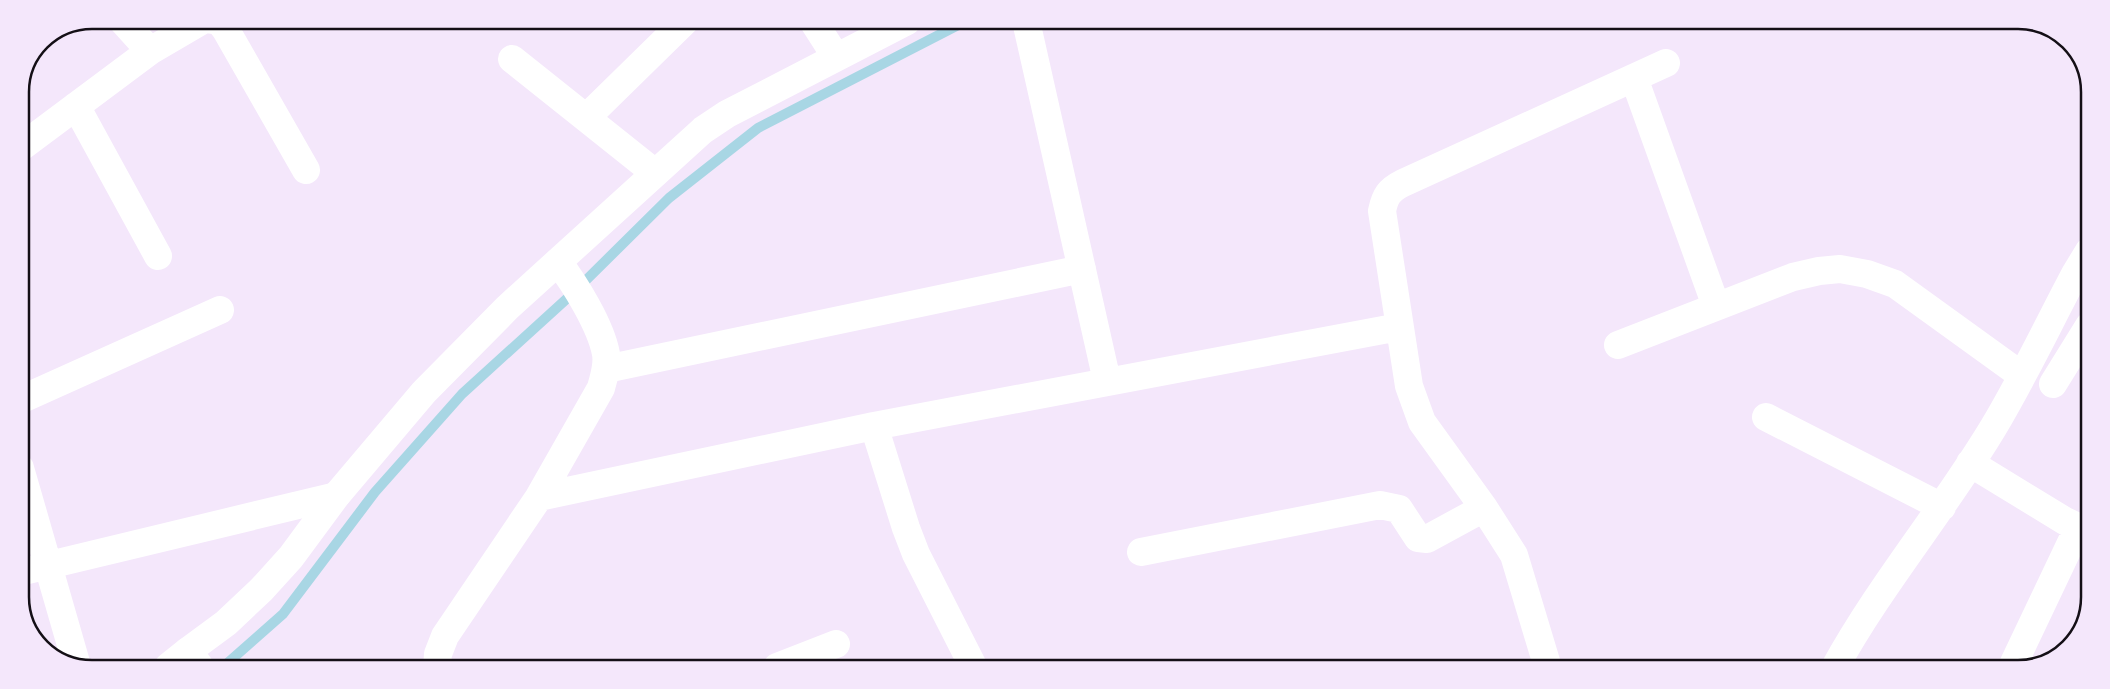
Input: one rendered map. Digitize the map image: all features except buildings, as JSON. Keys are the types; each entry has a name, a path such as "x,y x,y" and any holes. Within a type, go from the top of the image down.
{"street":[{"path":"130,29 150,52"},
{"path":"29,141 150,52 188,29"},
{"path":"225,29 306,170"},
{"path":"586,118 677,29"},
{"path":"818,29 836,57"},
{"path":"189,660 261,590 291,557 336,496 424,392 507,308 563,269 655,173 703,130 727,114 891,29"},
{"path":"1028,29 1107,381"},
{"path":"512,59 655,173"},
{"path":"1546,660 1514,555 1484,508 1422,422 1409,386 1382,211 1384,198 1391,189 1666,63"},
{"path":"1634,78 1716,306"},
{"path":"76,106 158,256"},
{"path":"1839,660 1856,630 1942,507 1984,472 1993,428 2081,264"},
{"path":"438,660 445,636 539,497 601,388 606,369 606,354 583,300 563,269"},
{"path":"606,369 1082,270"},
{"path":"1618,345 1793,277 1819,270 1840,270 1867,274 1895,284 2021,375"},
{"path":"29,396 220,310"},
{"path":"539,497 874,426 1399,327"},
{"path":"2054,384 2081,339"},
{"path":"1766,417 1942,507"},
{"path":"874,426 906,528 922,568 970,660"},
{"path":"1984,472 2081,529"},
{"path":"29,570 336,496"},
{"path":"29,500 74,657"},
{"path":"1141,552 1380,505 1399,509 1418,538 1427,539 1484,508"},
{"path":"2016,660 2081,534"},
{"path":"794,660 836,644"}],"waterway":[{"path":"231,660 283,614 375,492 462,394 572,294 669,198 758,128 950,29"}]}
